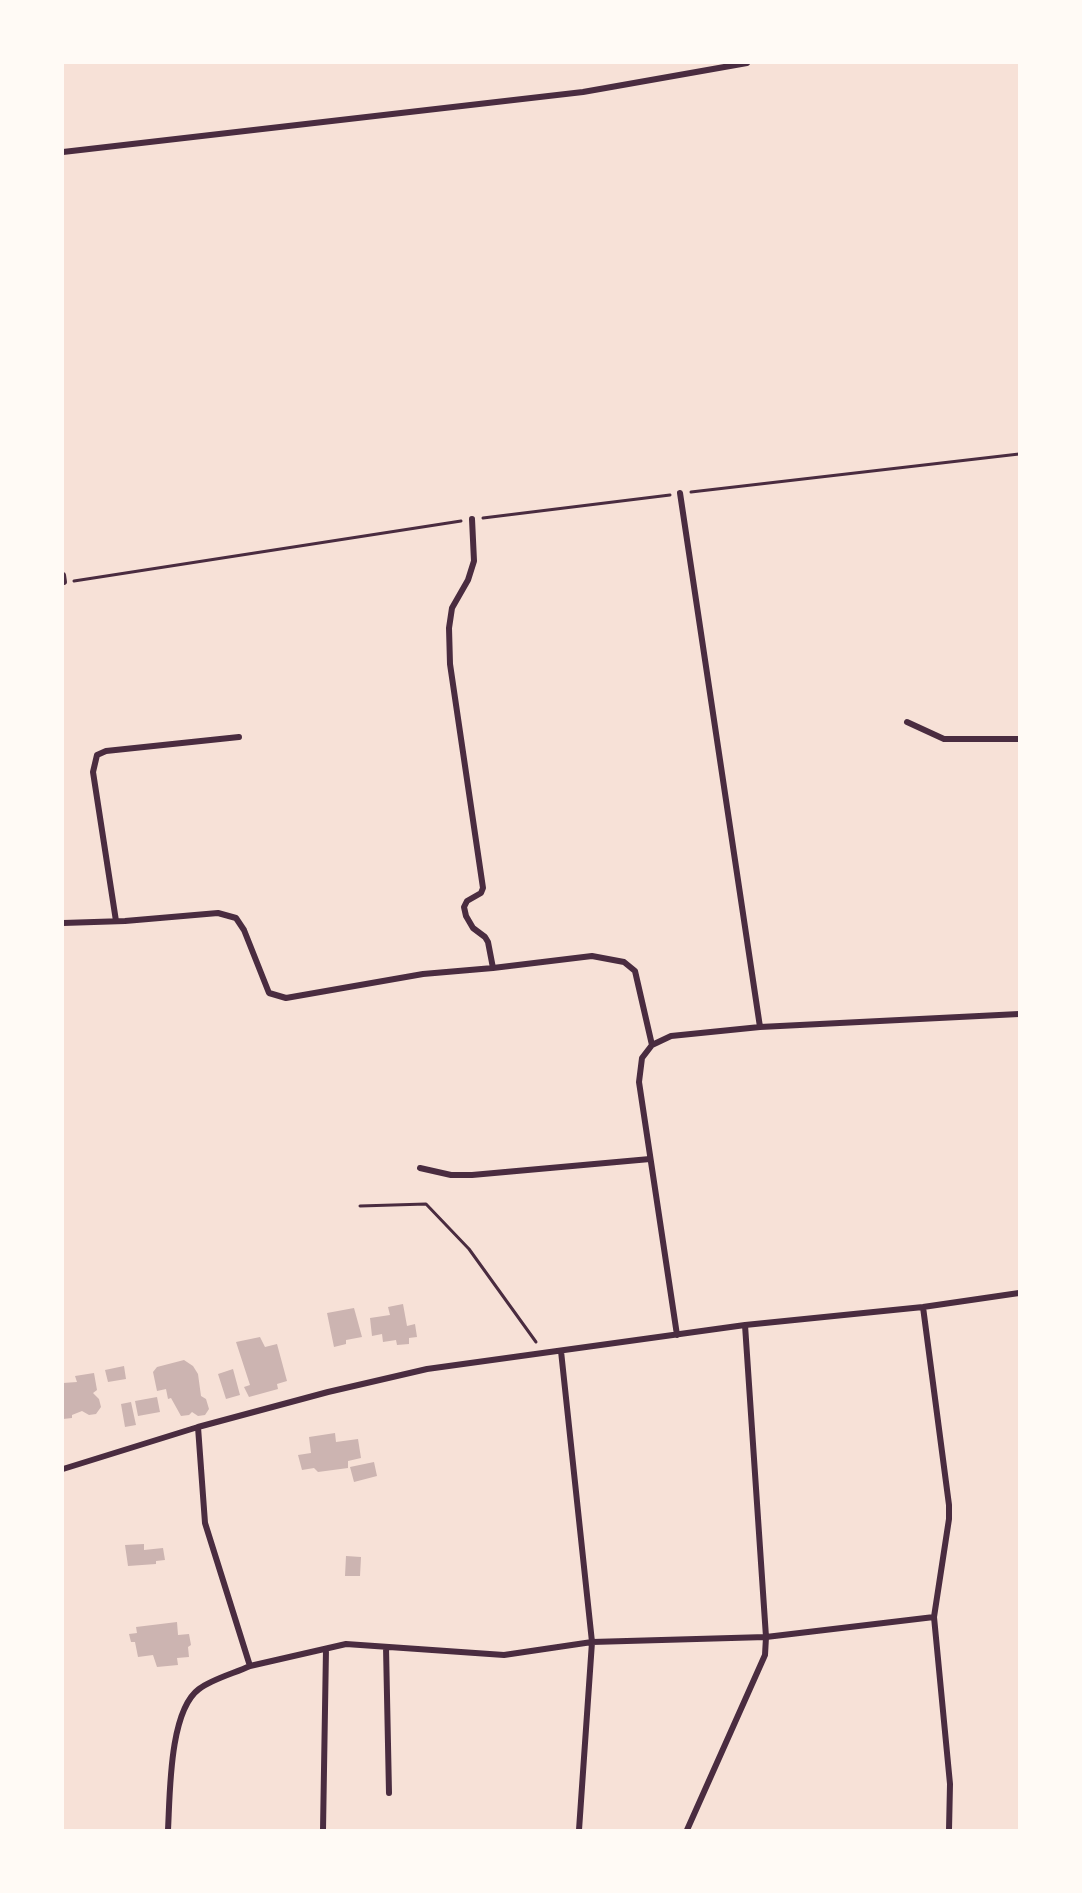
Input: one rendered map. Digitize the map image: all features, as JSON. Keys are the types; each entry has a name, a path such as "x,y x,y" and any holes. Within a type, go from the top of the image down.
{"street":[{"path":"63,152 583,92 747,63"},
{"path":"680,493 760,1027"},
{"path":"472,519 474,561 468,580 452,608 449,628 450,664 483,888 481,893 467,901 464,907 473,928 488,942 493,968"},
{"path":"63,575 64,582"},
{"path":"907,722 944,739 1019,739"},
{"path":"116,921 93,772 93,764 97,755 106,751 238,737"},
{"path":"63,923 218,913 236,918 244,930 269,993 286,998 423,974 592,956 624,962 635,971 652,1045"},
{"path":"677,1335 639,1082 642,1058 652,1045 671,1036 760,1027 1019,1014"},
{"path":"420,1168 451,1175 472,1175 650,1159"},
{"path":"63,1469 198,1427 328,1392 427,1369 745,1325 923,1307 1019,1293"},
{"path":"923,1307 949,1505 934,1617 950,1784 949,1830"},
{"path":"687,1830 765,1655 766,1637 745,1325"},
{"path":"561,1351 592,1642 579,1830"},
{"path":"198,1427 205,1524 250,1666"},
{"path":"168,1830 171,1765 181,1716 189,1699 200,1688 250,1666 346,1644 504,1655 592,1642 766,1637 934,1617"},
{"path":"386,1647 389,1793"},
{"path":"323,1830 326,1649"}],"path":[{"path":"64,582 472,519 1019,454"},
{"path":"360,1206 426,1204 469,1249 543,1354"}],"building":[{"path":"403,1304 407,1326 415,1324 417,1337 409,1338 409,1344 397,1345 396,1340 383,1342 382,1334 372,1336 370,1318 390,1315 388,1307"},
{"path":"354,1308 362,1337 346,1340 346,1344 334,1347 327,1313"},
{"path":"260,1337 265,1347 277,1344 287,1381 277,1384 278,1389 249,1397 244,1387 250,1385 236,1342"},
{"path":"184,1360 193,1366 198,1374 201,1396 206,1399 209,1409 205,1415 198,1416 192,1412 181,1416 171,1398 168,1399 166,1389 157,1391 153,1372 157,1367"},
{"path":"124,1366 126,1379 108,1382 105,1370"},
{"path":"233,1369 240,1395 226,1399 218,1374"},
{"path":"94,1373 97,1390 93,1393 99,1399 101,1407 96,1414 89,1415 82,1411 72,1415 72,1418 63,1419 63,1383 77,1382 75,1376"},
{"path":"157,1397 160,1412 138,1416 135,1401"},
{"path":"131,1402 136,1425 125,1427 121,1404"},
{"path":"335,1433 336,1442 358,1439 361,1458 348,1461 348,1468 318,1472 314,1468 302,1470 298,1455 311,1453 309,1437"},
{"path":"374,1462 377,1476 354,1482 350,1467"},
{"path":"144,1544 144,1550 163,1548 165,1560 156,1561 156,1564 128,1566 125,1545"},
{"path":"346,1556 361,1557 360,1576 345,1576"},
{"path":"177,1622 178,1635 189,1634 191,1645 188,1647 189,1657 177,1658 178,1665 157,1667 153,1655 138,1657 135,1642 131,1642 129,1634 137,1633 136,1627"}]}
